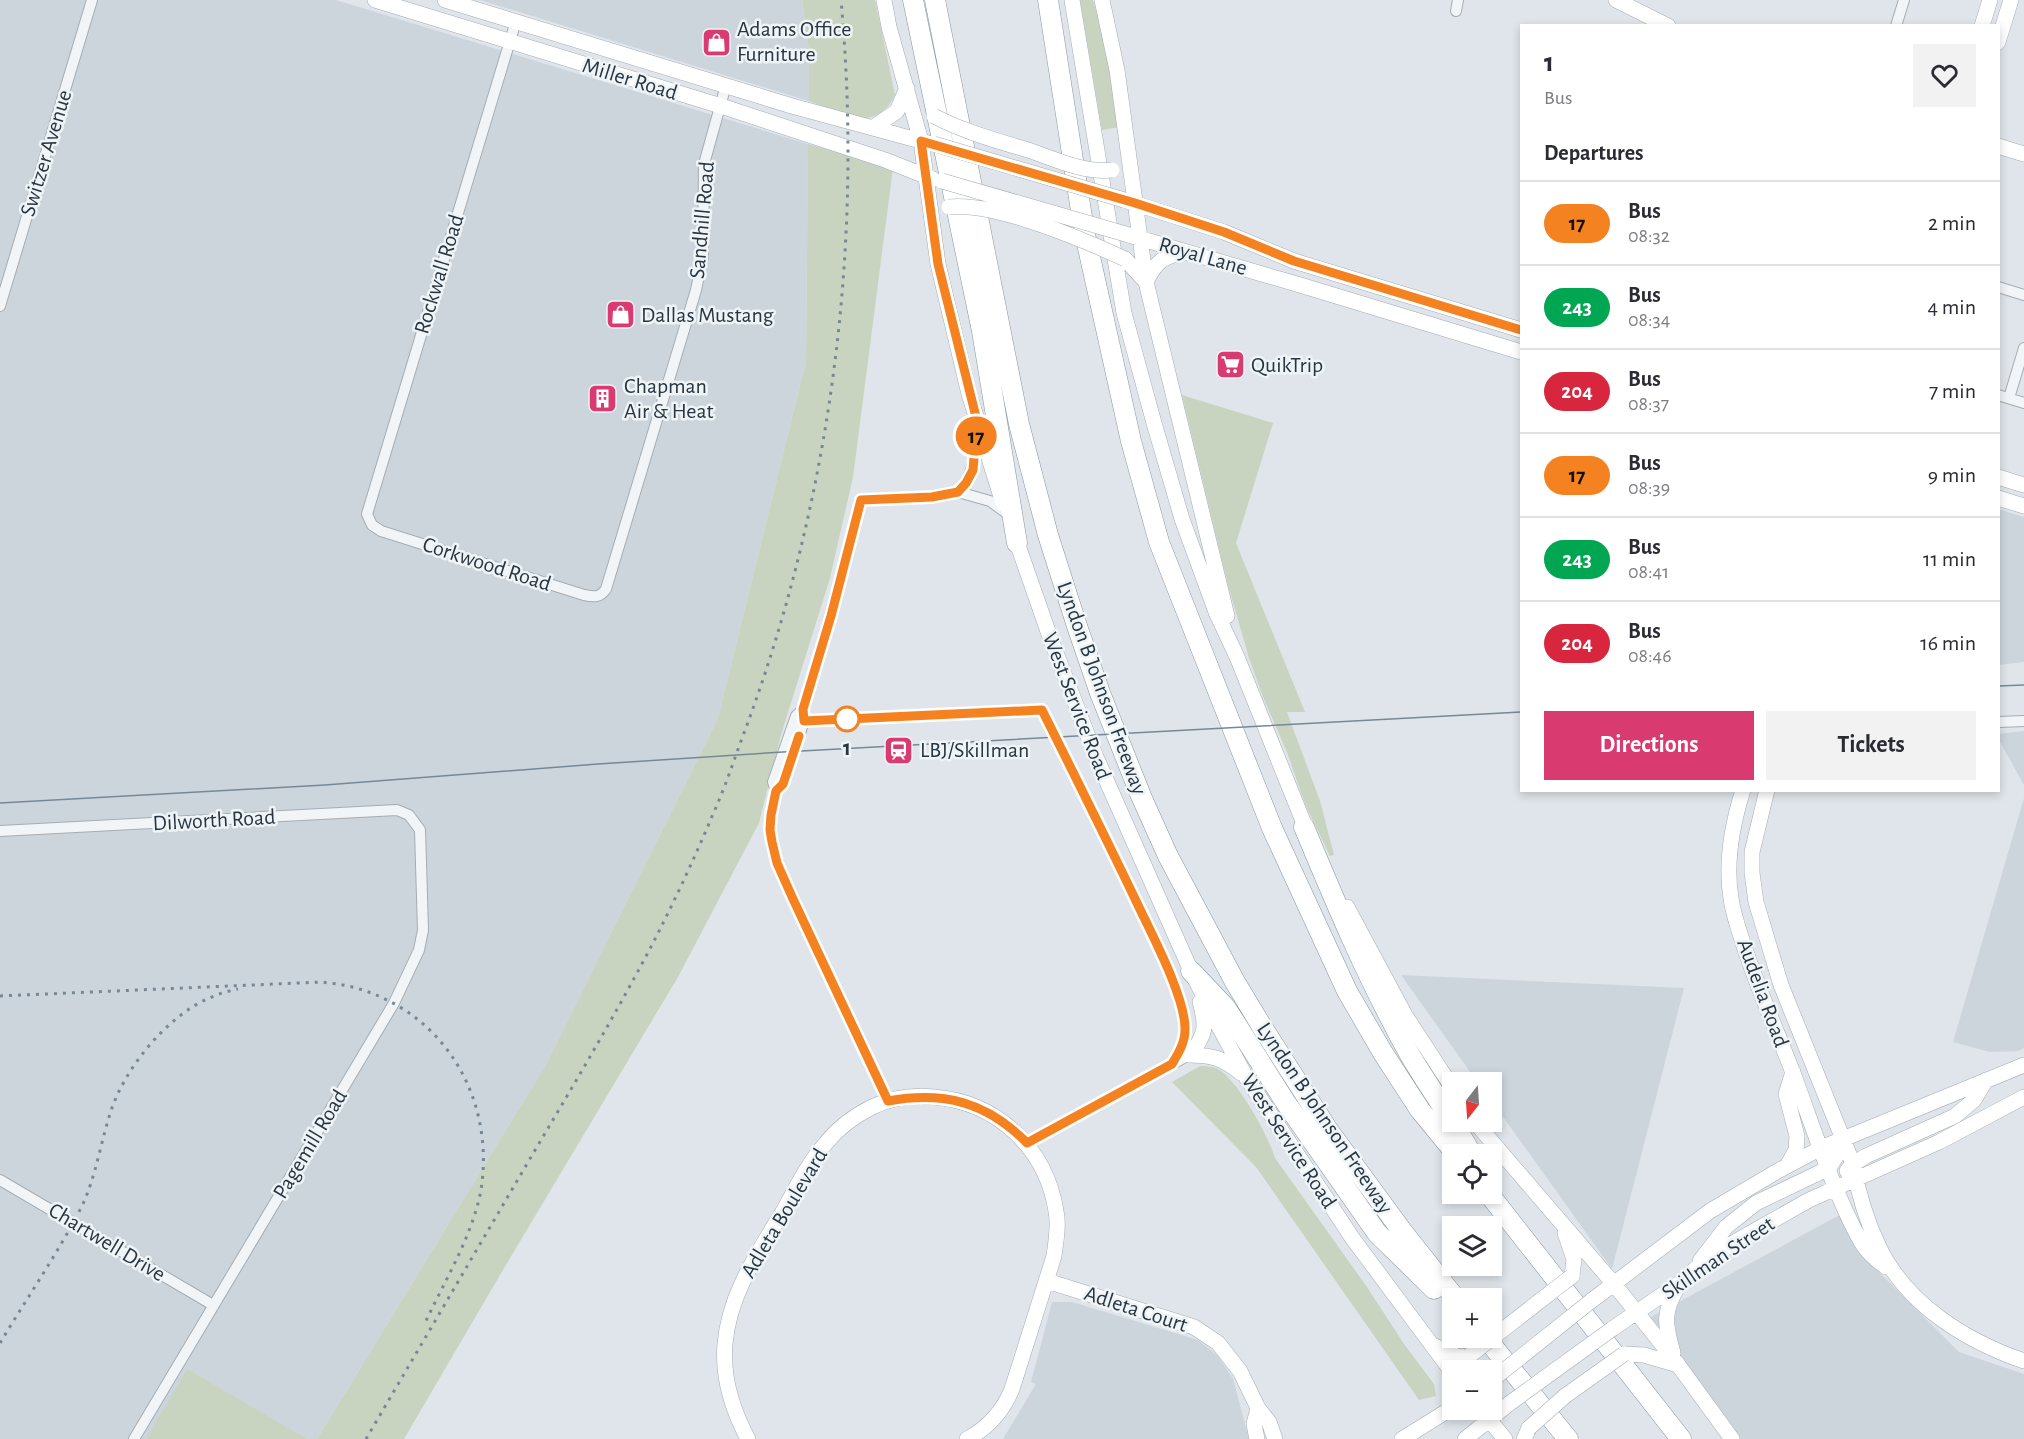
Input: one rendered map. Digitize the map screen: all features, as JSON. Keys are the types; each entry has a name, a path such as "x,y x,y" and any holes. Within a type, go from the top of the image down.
{"highway":[{"path":"913,0 982,331 1017,543"},
{"name":"Lyndon B Johnson Freeway","path":"935,0 1019,424 1048,534 1100,693 1168,855 1235,982 1328,1130 1402,1232 1446,1288"},
{"path":"1048,0 1084,230 1131,441 1159,542 1272,828 1347,991 1420,1110 1448,1144"},
{"path":"1304,827 1338,912 1411,1055 1442,1105"},
{"path":"1191,971 1226,1008 1286,1103 1377,1233 1442,1296"},
{"path":"1497,1204 1681,1439"},
{"path":"1494,1348 1568,1439"}],"main road":[{"name":"Miller Road","path":"375,0 721,106 885,160"},
{"name":"Miller Road","path":"445,0 792,106 927,142"},
{"name":"West Service Road","path":"884,0 889,27 909,94 927,142 925,177 938,264 977,421 1006,513 1096,757 1191,971 1246,1077 1353,1239 1443,1360"},
{"path":"1071,0 1125,313 1182,519 1216,612 1237,657 1304,827 1405,1015 1442,1072"},
{"path":"1102,0 1118,70 1129,160 1129,202 1134,236 1237,657"},
{"path":"1616,0 1664,24"},
{"path":"1983,24 1990,0"},
{"path":"2000,36 2011,0"},
{"path":"874,128 897,111 909,94 934,116 950,125 1083,168 1112,170 1129,160"},
{"name":"Royal Lane","path":"927,142 1224,232 1260,248 1306,264 1520,330"},
{"path":"2000,147 2024,154"},
{"name":"Royal Lane","path":"885,160 925,177 1134,236 1520,352"},
{"path":"931,221 949,207 963,206 989,210 1035,223 1098,246 1125,260 1146,282"},
{"path":"1146,282 1154,266 1163,258 1172,254 1188,253"},
{"path":"1300,285 1306,264"},
{"path":"2000,478 2024,484"},
{"path":"2000,499 2024,506"},
{"name":"Audelia Road","path":"1742,792 1732,840 1729,870 1731,898 1752,971 1837,1189 1862,1244 1875,1260 1896,1274"},
{"name":"Audelia Road","path":"1767,792 1752,852 1756,902 1781,986 1853,1164 1880,1249 1896,1274"},
{"path":"1189,1055 1199,1043 1204,1032 1204,1018 1191,971"},
{"path":"1189,1055 1205,1055 1225,1061 1246,1077"},
{"name":"Skillman Street","path":"1502,1371 1710,1211 1821,1148 2024,1065"},
{"path":"1787,1166 1796,1150 1797,1136 1786,1094 1793,1072"},
{"path":"1837,1189 1842,1176 1853,1164 1955,1116 1974,1100 1986,1080"},
{"name":"Adleta Boulevard","path":"748,1439 735,1412 726,1377 726,1336 736,1296 817,1153 848,1122 874,1106 888,1101 925,1096 948,1098 976,1106 998,1118 1027,1143 1040,1163 1051,1187 1057,1212 1057,1235 1047,1281 1007,1402 984,1429 966,1439"},
{"name":"Skillman Street","path":"1502,1407 1682,1282 1694,1270 1733,1243 1809,1200 1939,1142 2024,1097"},
{"path":"1484,1132 1614,1284 1677,1363 1732,1439"},
{"path":"1694,1270 1726,1227 1756,1203 1829,1168 1839,1152 1843,1138"},
{"path":"1430,1343 1449,1354 1459,1357 1469,1356 1572,1276 1574,1259 1561,1222"},
{"path":"1896,1274 1924,1305 1966,1336 1991,1349 2024,1361"},
{"name":"Adleta Court","path":"1047,1281 1194,1327 1218,1343 1246,1382 1258,1408 1269,1422 1275,1439"},
{"path":"1677,1363 1665,1322 1671,1298 1682,1282"},
{"path":"1526,1434 1565,1396 1624,1354 1644,1355 1677,1363"},
{"name":"Adleta Court","path":"1257,1439 1254,1424 1258,1408"},
{"path":"1402,1439 1422,1432 1442,1416"},
{"name":"Skillman Street","path":"1465,1439 1481,1420"},
{"path":"1489,1420 1505,1439"}],"street":[{"name":"Switzer Avenue","path":"0,306 92,0"},
{"path":"1897,24 1904,0"},
{"name":"Rockwall Road","path":"372,525 367,514 368,506 516,21"},
{"name":"Sandhill Road","path":"603,594 701,269 704,164 726,86"},
{"path":"2000,288 2024,295"},
{"path":"2024,348 2003,396 2024,403"},
{"path":"958,492 973,470 977,421"},
{"path":"776,791 783,784 804,721 803,709 831,616 861,500 932,497 958,492 990,501 1006,513"},
{"name":"Corkwood Road","path":"372,525 381,531 584,595 596,597 603,594"},
{"path":"803,709 796,716 773,782 776,791 770,830 777,863 888,1101"},
{"path":"2000,722 2024,721"},
{"name":"Dilworth Road","path":"0,831 397,810 409,815 420,830"},
{"name":"Pagemill Road","path":"134,1439 394,1003 419,950 423,930 420,830"},
{"path":"1027,1143 1189,1055"},
{"name":"Chartwell Drive","path":"0,1180 213,1305"}],"shaded area":[{"path":"0,0 336,0 808,144 806,361 718,718 545,1066 317,1439 0,1439"},
{"path":"480,0 802,0 809,52 809,101"},
{"path":"2000,510 2024,517 2024,662 2000,665"},
{"path":"2024,731 2024,785 2000,742 2000,734"},
{"path":"2024,798 2024,1048 2018,1051 1990,1052 1953,1042"},
{"path":"1401,975 1684,988 1612,1269 1502,1115 1502,1072 1470,1072"},
{"path":"1847,1211 1866,1259 1959,1352 2024,1374 2024,1439 1740,1439 1649,1318"},
{"path":"1052,1302 1072,1302 1198,1340 1218,1356 1233,1379 1249,1439 1003,1439 1036,1384 1031,1382"}],"green space":[{"path":"802,0 875,0 895,95 887,107 877,115 856,118 809,101 809,52"},
{"path":"1080,0 1093,0 1104,40 1119,127 1102,130"},
{"path":"808,144 893,168 853,477 830,578 781,735 759,823 678,977 404,1439 317,1439 545,1066 718,718 806,361"},
{"path":"1182,395 1273,423 1236,543 1305,712 1287,712 1320,801 1334,855 1330,856 1305,804 1287,752 1249,658 1228,585"},
{"path":"1200,1066 1218,1069 1243,1096 1260,1124 1275,1158 1434,1384 1436,1396 1419,1400 1256,1167 1172,1082"},
{"path":"187,1369 307,1439 146,1439"}],"tram line":[{"path":"2000,686 2024,685"},
{"path":"0,803 325,785 783,752 1520,712"}],"railway":[{"path":"366,1439 594,1050 654,941 721,796 772,652 797,562 818,470 833,376 843,283 848,188 847,94 841,0"},
{"path":"0,996 321,982 348,986 380,997 409,1013 433,1034 453,1058 468,1086 478,1117 483,1149 479,1201 467,1237 425,1323"},
{"path":"0,1343 53,1258 82,1206 116,1097 136,1062 149,1045 179,1016 212,997 238,989"}],"bus line":[{"name":"17","path":"799,736 783,784 776,791 771,815 770,830 777,863 888,1101 925,1096 948,1098 976,1106 1016,1131 1027,1143 1172,1064 1181,1048 1185,1032 1184,1016 1176,991 1154,938 1042,710 804,721 803,709 831,616 861,500 932,497 958,492 973,470 977,421 938,264 921,141 1135,203 1224,232 1294,261 1520,330"}],"place":[{"name":"Adams Office Furniture","path":"716,42"},
{"name":"Dallas Mustang","path":"620,315"},
{"name":"QuikTrip","path":"1230,365"},
{"name":"Chapman Air & Heat","path":"603,399"},
{"name":"1","path":"847,719"},
{"name":"LBJ/Skillman","path":"899,750"}]}
